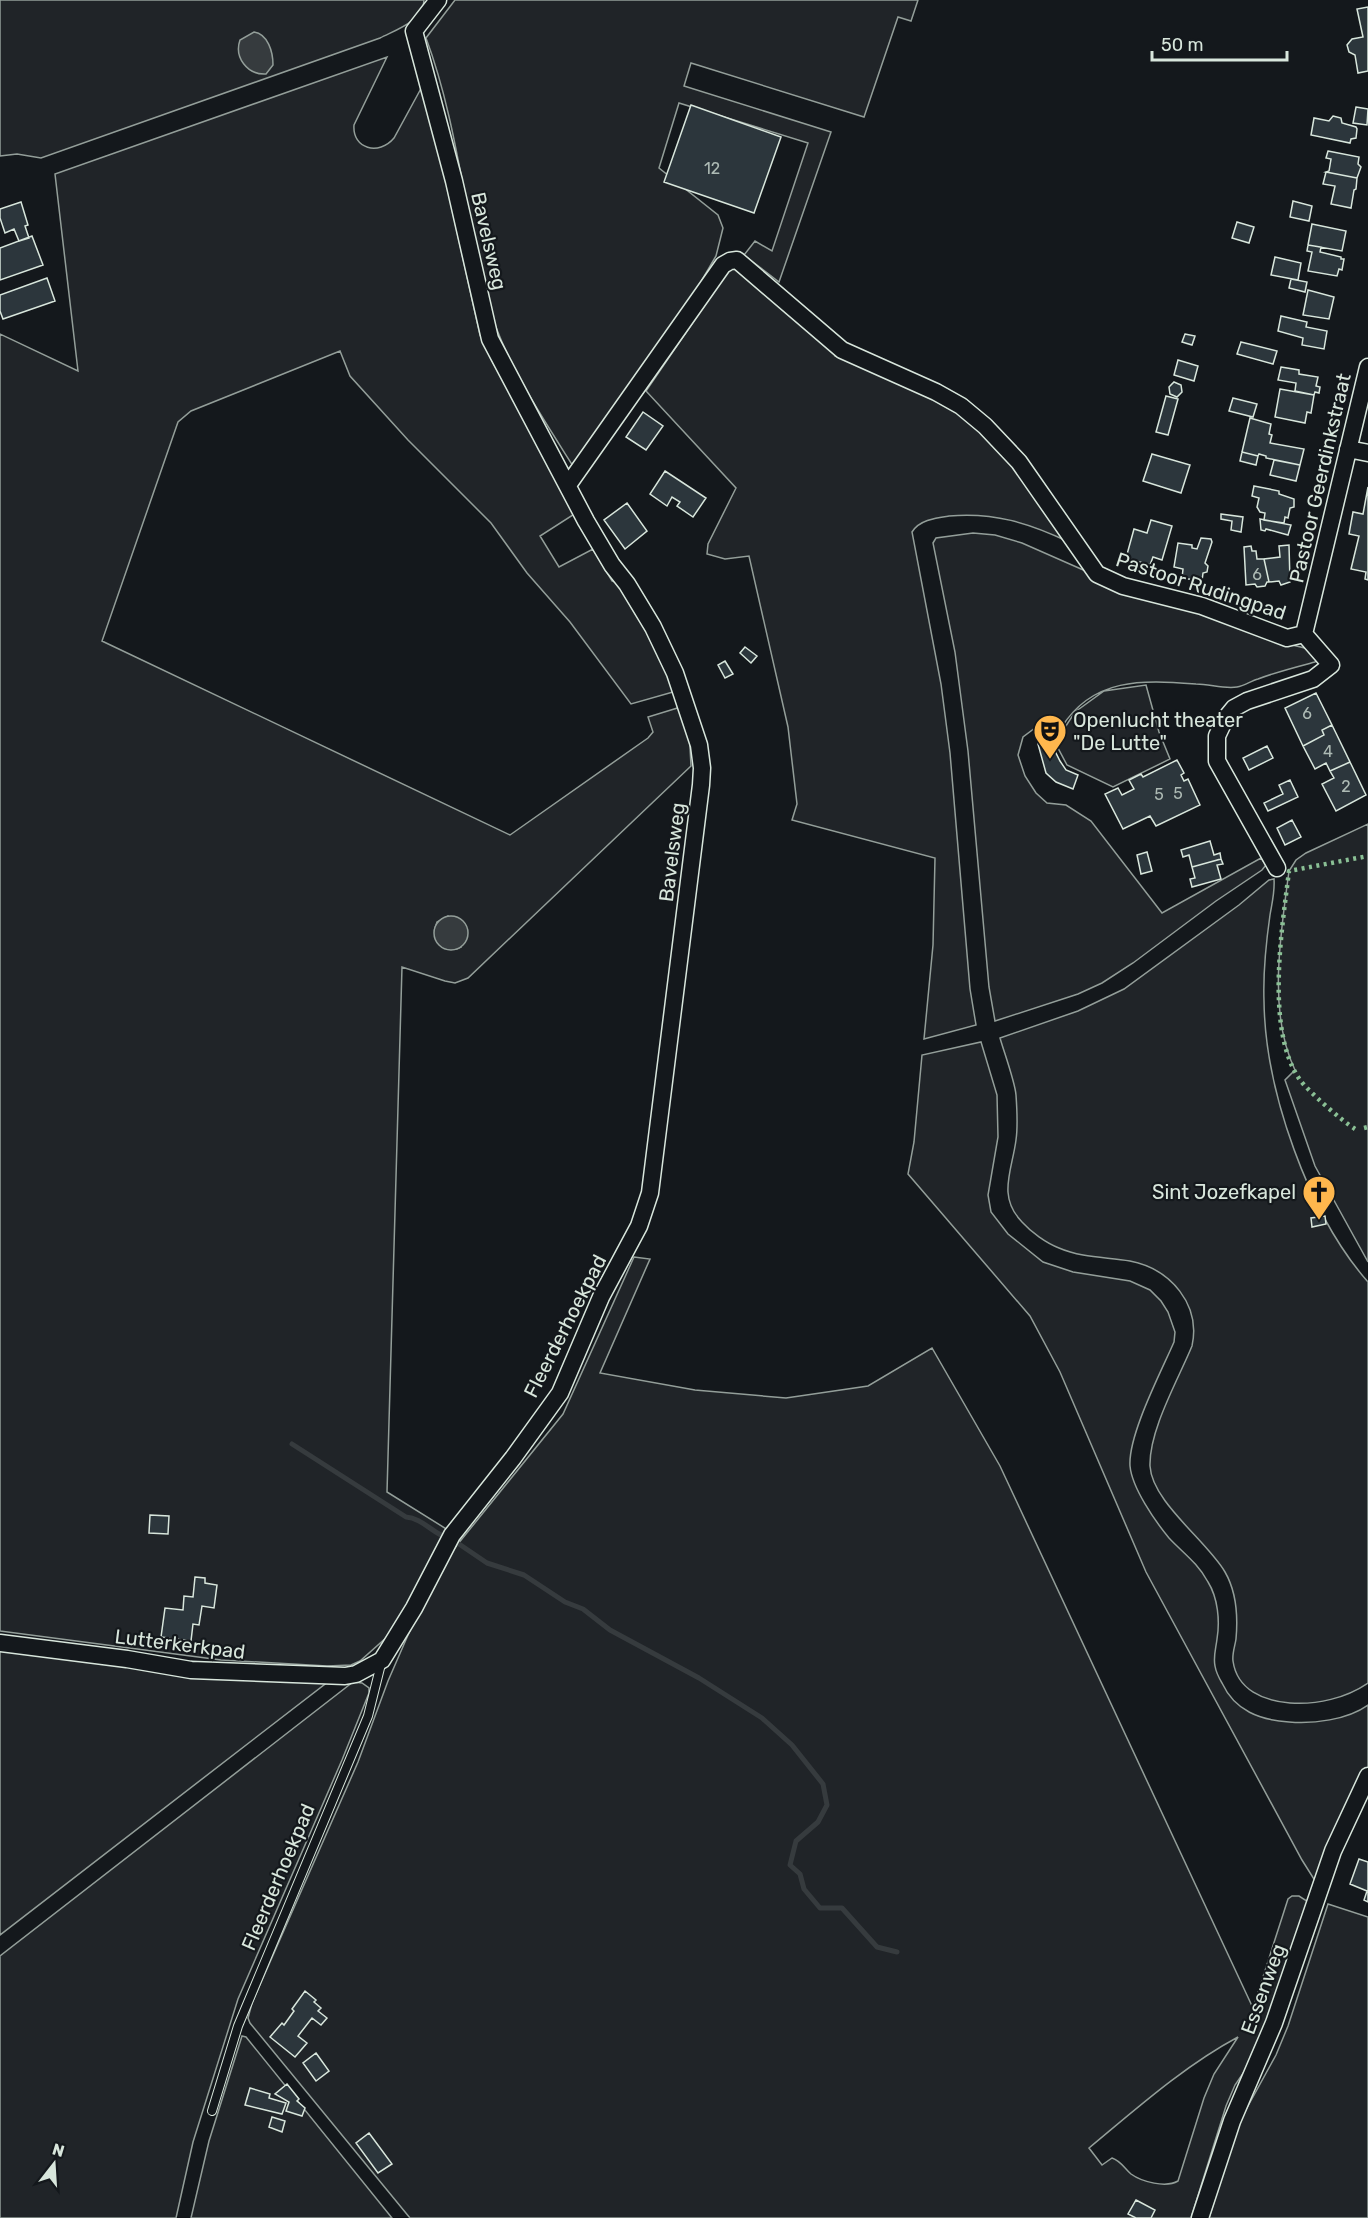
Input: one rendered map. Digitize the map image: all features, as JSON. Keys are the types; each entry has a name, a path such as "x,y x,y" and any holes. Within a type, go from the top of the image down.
{"street":[{"name":"Bavelsweg","path":"438,0 414,32 454,181 490,339 612,565 627,584 653,627 675,673 699,745 702,768 650,1193 639,1226 627,1250"},
{"name":"Pastoor Rudingpad","path":"568,485 723,265 737,260 842,350 936,392 961,406 985,426 1019,462 1097,574 1123,586 1202,606 1287,638 1304,634 1331,665 1313,679 1247,701 1234,708 1225,719 1217,736 1217,761 1277,868"},
{"name":"Pastoor Geerdinkstraat","path":"1304,634 1368,367"},
{"path":"1348,449 1368,453"},
{"name":"Fleerderhoekpad","path":"382,1660 414,1608 452,1535 513,1458 560,1393 601,1297 627,1250"},
{"name":"Lutterkerkpad","path":"0,1643 191,1670 331,1676 356,1674 382,1660"},
{"name":"Essenweg","path":"1200,2218 1232,2121 1274,2023 1333,1851 1368,1776"}],"lane":[{"name":"Fleerderhoekpad","path":"212,2111 238,2026 368,1716 382,1660"}],"shaded area":[{"path":"0,0 424,0 423,7 414,19 380,38 41,158 17,154 0,156"},
{"path":"455,0 918,0 911,21 898,17 864,117 691,63 684,86 831,132 779,282 744,255 755,241 772,251 808,143 679,103 659,168 718,215 723,228 716,256 695,292 573,466 511,362 501,341 486,296 453,134 437,69 426,38"},
{"path":"254,32 263,36 271,49 273,65 266,74 253,72 244,64 239,53 240,40"},
{"path":"387,57 354,125 357,140 368,147 381,147 394,138 424,83 480,335 576,513 540,536 559,567 593,549 612,581 622,585 680,690 631,704 570,622 527,573 491,523 408,440 350,376 340,351 191,411 178,422 102,641 510,835 648,738 653,732 648,717 684,706 689,728 691,766 468,978 455,983 402,967 387,1492 448,1530 397,1628 360,1661 351,1665 327,1666 221,1660 0,1631 0,334 78,371 55,174","holes":["448,916 461,947 456,949 435,928 437,922"]},
{"path":"730,268 736,268 833,351 835,356 948,402 1007,453 1069,542 1025,524 981,516 949,516 933,519 923,522 912,532 941,684 950,753 970,989 976,1025 924,1039 933,945 935,858 792,820 797,804 788,727 749,556 725,559 707,554 708,544 736,488 646,391"},
{"path":"973,533 995,535 1022,543 1106,580 1284,643 1317,651 1319,656 1315,662 1237,687 1157,682 1120,685 1088,699 1074,711 1061,728 1039,725 1023,737 1018,755 1025,776 1036,793 1047,803 1066,805 1091,821 1162,913 1261,858 1266,865 1133,963 1102,983 1078,994 995,1021 989,987 968,751 955,652 933,543 936,538"},
{"path":"1146,685 1159,732 1170,759 1113,787 1067,765 1058,748 1060,735 1075,712 1104,691"},
{"path":"1368,824 1368,1262 1315,1166 1285,1080 1295,1070 1286,1047 1281,1023 1278,972 1289,871 1296,860 1306,853"},
{"path":"1274,879 1264,969 1266,1036 1272,1073 1294,1150 1309,1187 1327,1222 1368,1282 1368,1683 1341,1696 1321,1702 1300,1703 1271,1700 1253,1692 1240,1680 1233,1661 1237,1622 1234,1596 1229,1579 1217,1560 1170,1507 1153,1480 1150,1466 1154,1437 1165,1405 1192,1346 1194,1331 1187,1303 1170,1281 1145,1265 1085,1255 1059,1248 1034,1233 1014,1212 1010,1203 1008,1183 1017,1135 1016,1095 1000,1038 1078,1011 1124,989 1239,905 1269,880"},
{"path":"451,916 463,921 468,933 463,945 451,950 439,945 434,933 439,921"},
{"path":"981,1042 997,1095 998,1137 988,1195 991,1212 1008,1234 1043,1262 1073,1272 1130,1281 1150,1290 1168,1312 1175,1332 1174,1342 1140,1421 1134,1438 1130,1466 1135,1484 1151,1514 1169,1538 1204,1575 1211,1588 1218,1617 1214,1663 1227,1693 1249,1712 1268,1719 1289,1722 1330,1720 1368,1705 1368,1772 1317,1884 1146,1572 1060,1372 1030,1316 908,1174 914,1142 922,1055"},
{"path":"634,1257 650,1259 600,1373 695,1390 786,1398 868,1386 932,1348 1000,1466 1253,2008 1288,1899 1292,1896 1299,1896 1310,1903 1259,2050 1235,2085 1226,2106 1191,2218 410,2218 250,2023 248,2018 252,2003 358,1762 388,1681 408,1635 449,1555 563,1414","holes":["1238,2037 1214,2074 1204,2098 1178,2181 1161,2184 1141,2179 1131,2174 1112,2158 1102,2165 1089,2148 1180,2075"]},
{"path":"0,1648 329,1681 0,1935"},
{"path":"353,1682 362,1683 369,1688 369,1693 238,1999 193,2142 176,2218 0,2218 0,1956"},
{"path":"1328,1904 1368,1917 1368,2218 1209,2218 1237,2126 1276,2055 1288,2026"},
{"path":"242,2036 246,2037 392,2218 191,2218 209,2141"}],"building":[{"path":"1368,7 1368,71 1358,73 1355,55 1349,52 1347,45 1352,39 1363,37 1357,9"},
{"path":"691,105 781,137 754,213 664,182"},
{"path":"1356,107 1368,109 1367,125 1353,123"},
{"path":"1333,116 1341,118 1342,123 1356,127 1356,138 1351,139 1350,143 1311,135 1314,118 1329,121"},
{"path":"1328,151 1359,157 1358,164 1361,167 1357,178 1326,172 1329,171 1331,159 1326,158"},
{"path":"1326,172 1357,178 1351,208 1331,204 1335,186 1323,184"},
{"path":"1293,201 1312,206 1309,221 1290,217"},
{"path":"21,202 28,225 25,226 29,238 19,241 14,229 5,233 0,218 0,209"},
{"path":"1237,222 1254,227 1249,243 1232,238"},
{"path":"1312,224 1346,231 1342,251 1308,245"},
{"path":"32,236 43,265 0,280 0,248"},
{"path":"1308,245 1321,247 1320,252 1344,259 1342,270 1339,269 1337,276 1308,271 1312,252 1307,251"},
{"path":"1275,257 1301,263 1298,280 1271,275"},
{"path":"47,278 55,301 3,319 0,311 0,295"},
{"path":"1291,279 1307,282 1305,292 1289,288"},
{"path":"1308,290 1334,297 1329,319 1303,315"},
{"path":"1281,316 1307,322 1306,327 1327,331 1324,349 1302,345 1303,338 1278,331"},
{"path":"1185,334 1195,336 1192,345 1182,342"},
{"path":"1241,342 1277,351 1273,364 1237,354"},
{"path":"1178,360 1198,366 1194,381 1174,375"},
{"path":"1281,367 1299,370 1299,374 1318,377 1316,386 1320,387 1319,393 1315,392 1314,395 1295,391 1296,383 1278,380"},
{"path":"1174,382 1181,385 1182,392 1177,397 1170,394 1169,387"},
{"path":"1280,389 1314,395 1311,413 1307,412 1305,423 1275,417"},
{"path":"1166,396 1178,399 1168,435 1156,432"},
{"path":"1233,398 1257,404 1253,417 1229,411"},
{"path":"643,412 663,426 646,450 626,437"},
{"path":"1250,418 1271,424 1270,443 1304,449 1300,465 1242,452"},
{"path":"1242,452 1258,456 1256,465 1240,461"},
{"path":"1152,454 1190,465 1181,493 1143,481"},
{"path":"1274,460 1300,465 1296,481 1270,475"},
{"path":"665,471 706,498 693,517 677,506 680,502 672,497 667,506 650,494"},
{"path":"1254,486 1279,491 1279,494 1294,499 1294,507 1290,508 1288,518 1285,517 1284,523 1264,520 1265,513 1260,512 1257,507 1259,498 1252,496"},
{"path":"1368,487 1368,580 1365,579 1366,572 1351,569 1359,536 1349,534 1353,512 1363,514"},
{"path":"627,503 647,531 625,549 604,520"},
{"path":"1221,514 1243,517 1241,532 1231,530 1232,521 1221,519"},
{"path":"1260,519 1291,525 1288,535 1266,529 1261,530"},
{"path":"1151,520 1172,526 1162,560 1153,557 1150,565 1126,558 1134,529 1147,533"},
{"path":"1201,538 1211,539 1212,542 1205,563 1208,566 1207,572 1203,573 1202,581 1182,578 1183,569 1174,567 1178,543 1192,545 1192,548 1197,549"},
{"path":"1289,545 1290,582 1281,585 1279,581 1269,582 1264,559 1280,557 1279,546"},
{"path":"1251,546 1252,551 1256,551 1257,559 1264,559 1269,582 1265,586 1246,585 1244,547"},
{"path":"745,647 757,656 751,663 740,653"},
{"path":"725,661 733,674 725,678 718,665"},
{"path":"1316,693 1332,725 1322,730 1324,735 1303,746 1285,708"},
{"path":"1332,725 1350,762 1330,771 1326,763 1315,769 1303,746 1324,735 1322,730"},
{"name":"Openlucht theater \"De Lutte\"","path":"1043,729 1056,736 1055,751 1066,770 1078,775 1073,789 1056,782 1046,773 1038,744"},
{"path":"1267,746 1273,758 1249,770 1243,758"},
{"path":"1177,760 1184,773 1181,775 1184,781 1188,779 1200,805 1156,826 1150,816 1123,829 1105,794 1118,788 1122,795 1134,789 1129,780 1141,774 1143,777"},
{"path":"1350,762 1366,795 1336,811 1322,784 1334,778 1330,771"},
{"path":"1290,780 1298,797 1268,811 1264,803 1283,794 1279,785"},
{"path":"1292,820 1301,837 1285,845 1277,828"},
{"path":"1210,841 1214,855 1220,853 1221,859 1192,867 1189,855 1183,857 1181,850"},
{"path":"1147,852 1152,871 1141,874 1137,855"},
{"path":"1221,859 1223,864 1217,865 1221,879 1192,887 1190,879 1195,878 1192,867"},
{"name":"Sint Jozefkapel","path":"1325,1216 1326,1224 1312,1227 1311,1218"},
{"path":"150,1515 169,1516 168,1534 149,1533"},
{"path":"195,1577 205,1578 205,1583 217,1585 214,1608 202,1606 199,1625 193,1624 191,1641 161,1637 165,1608 183,1610 184,1596 193,1597"},
{"path":"1359,1859 1368,1862 1368,1902 1364,1900 1367,1891 1350,1884"},
{"path":"305,1991 316,2000 314,2002 321,2008 318,2011 327,2018 321,2025 312,2018 298,2036 307,2043 295,2057 270,2037 282,2023 284,2025"},
{"path":"316,2053 329,2071 316,2081 303,2063"},
{"path":"287,2084 299,2099 297,2101 305,2108 302,2116 286,2111 289,2102 275,2094"},
{"path":"250,2088 270,2094 269,2098 286,2103 282,2114 245,2105"},
{"path":"272,2117 285,2121 282,2132 269,2127"},
{"path":"369,2133 392,2164 378,2173 356,2143"},
{"path":"1136,2200 1155,2210 1151,2218 1136,2218 1128,2214"}],"waterway":[{"path":"292,1444 406,1517 420,1522 441,1535"},
{"path":"459,1544 487,1563 524,1575 565,1602 583,1609 610,1630 699,1678 762,1718 792,1745 823,1784 827,1805 818,1822 796,1841 790,1865 800,1874 804,1889 820,1908 842,1908 877,1947 897,1952"}],"hedge":[{"path":"1355,1129 1326,1106 1300,1080 1289,1059 1279,1007 1280,949 1289,871 1368,856"},
{"path":"1364,1128 1368,1127"}],"place":[{"name":"Openlucht theater \"De Lutte\"","path":"1050,760"},
{"name":"Sint Jozefkapel","path":"1319,1221"}]}
